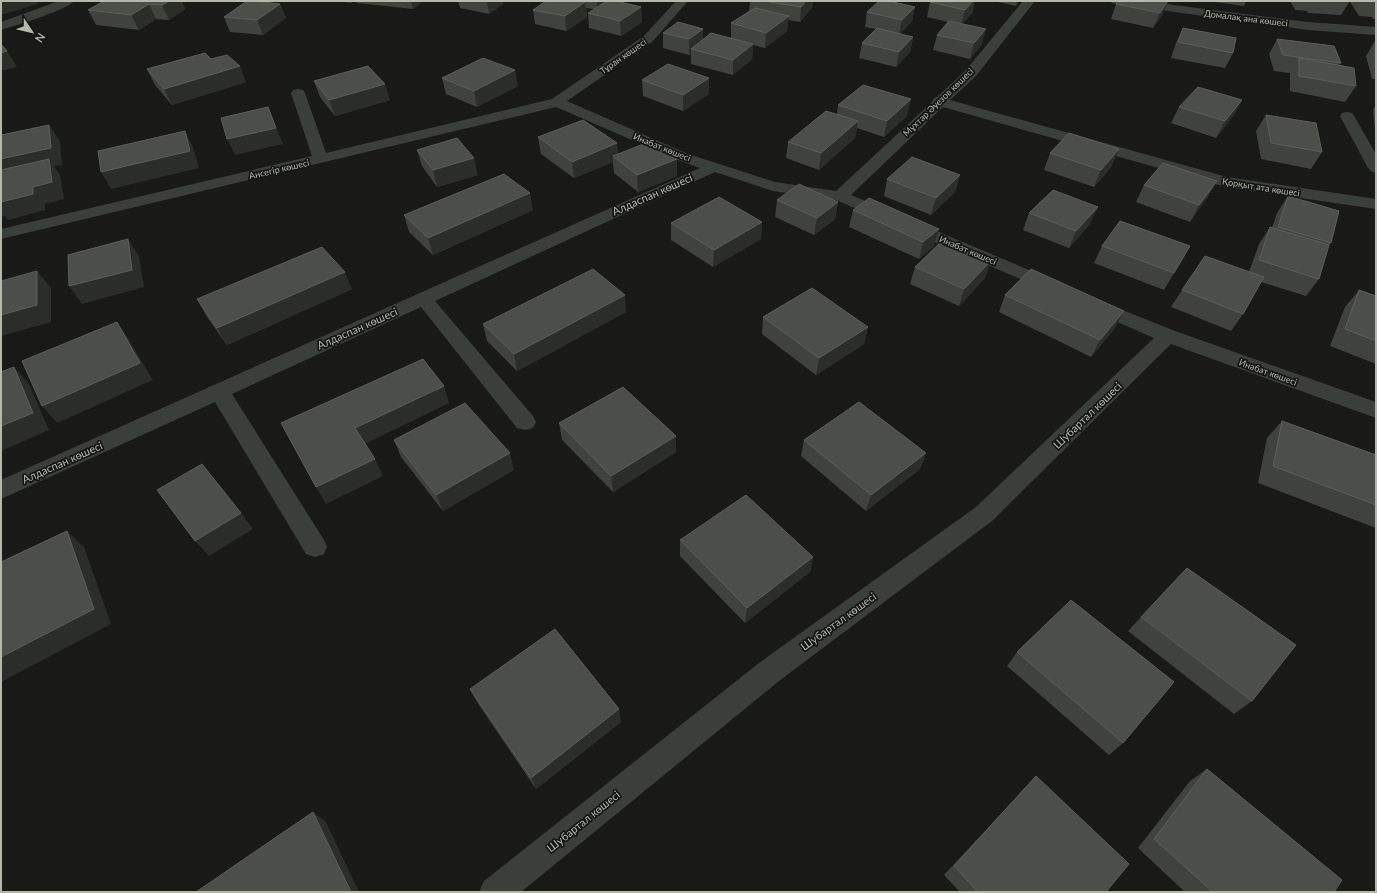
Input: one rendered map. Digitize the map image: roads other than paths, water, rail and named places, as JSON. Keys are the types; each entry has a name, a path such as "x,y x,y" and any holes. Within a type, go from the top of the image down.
{"street":[{"path":"1,26 54,8 68,1"},
{"name":"Тұран көшесі","path":"557,102 648,39 682,1"},
{"name":"Мұхтар Әуезов көшесі","path":"840,196 939,101 971,73 1029,1"},
{"name":"Домалақ ана көшесі","path":"1116,1 1308,26 1376,30"},
{"path":"298,93 321,159"},
{"name":"Қорқыт ата көшесі","path":"939,101 1226,182 1376,204"},
{"name":"Ансегір көшесі","path":"1,234 557,102"},
{"name":"Инабат көшесі","path":"557,102 682,157 773,186 840,196 1168,336 1376,410"},
{"path":"1347,116 1376,168"},
{"name":"Алдаспан көшесі","path":"1,490 714,167"},
{"path":"423,298 526,422"},
{"name":"Шубартал көшесі","path":"495,892 769,672 984,514 1168,336"},
{"path":"219,391 315,547"}]}
